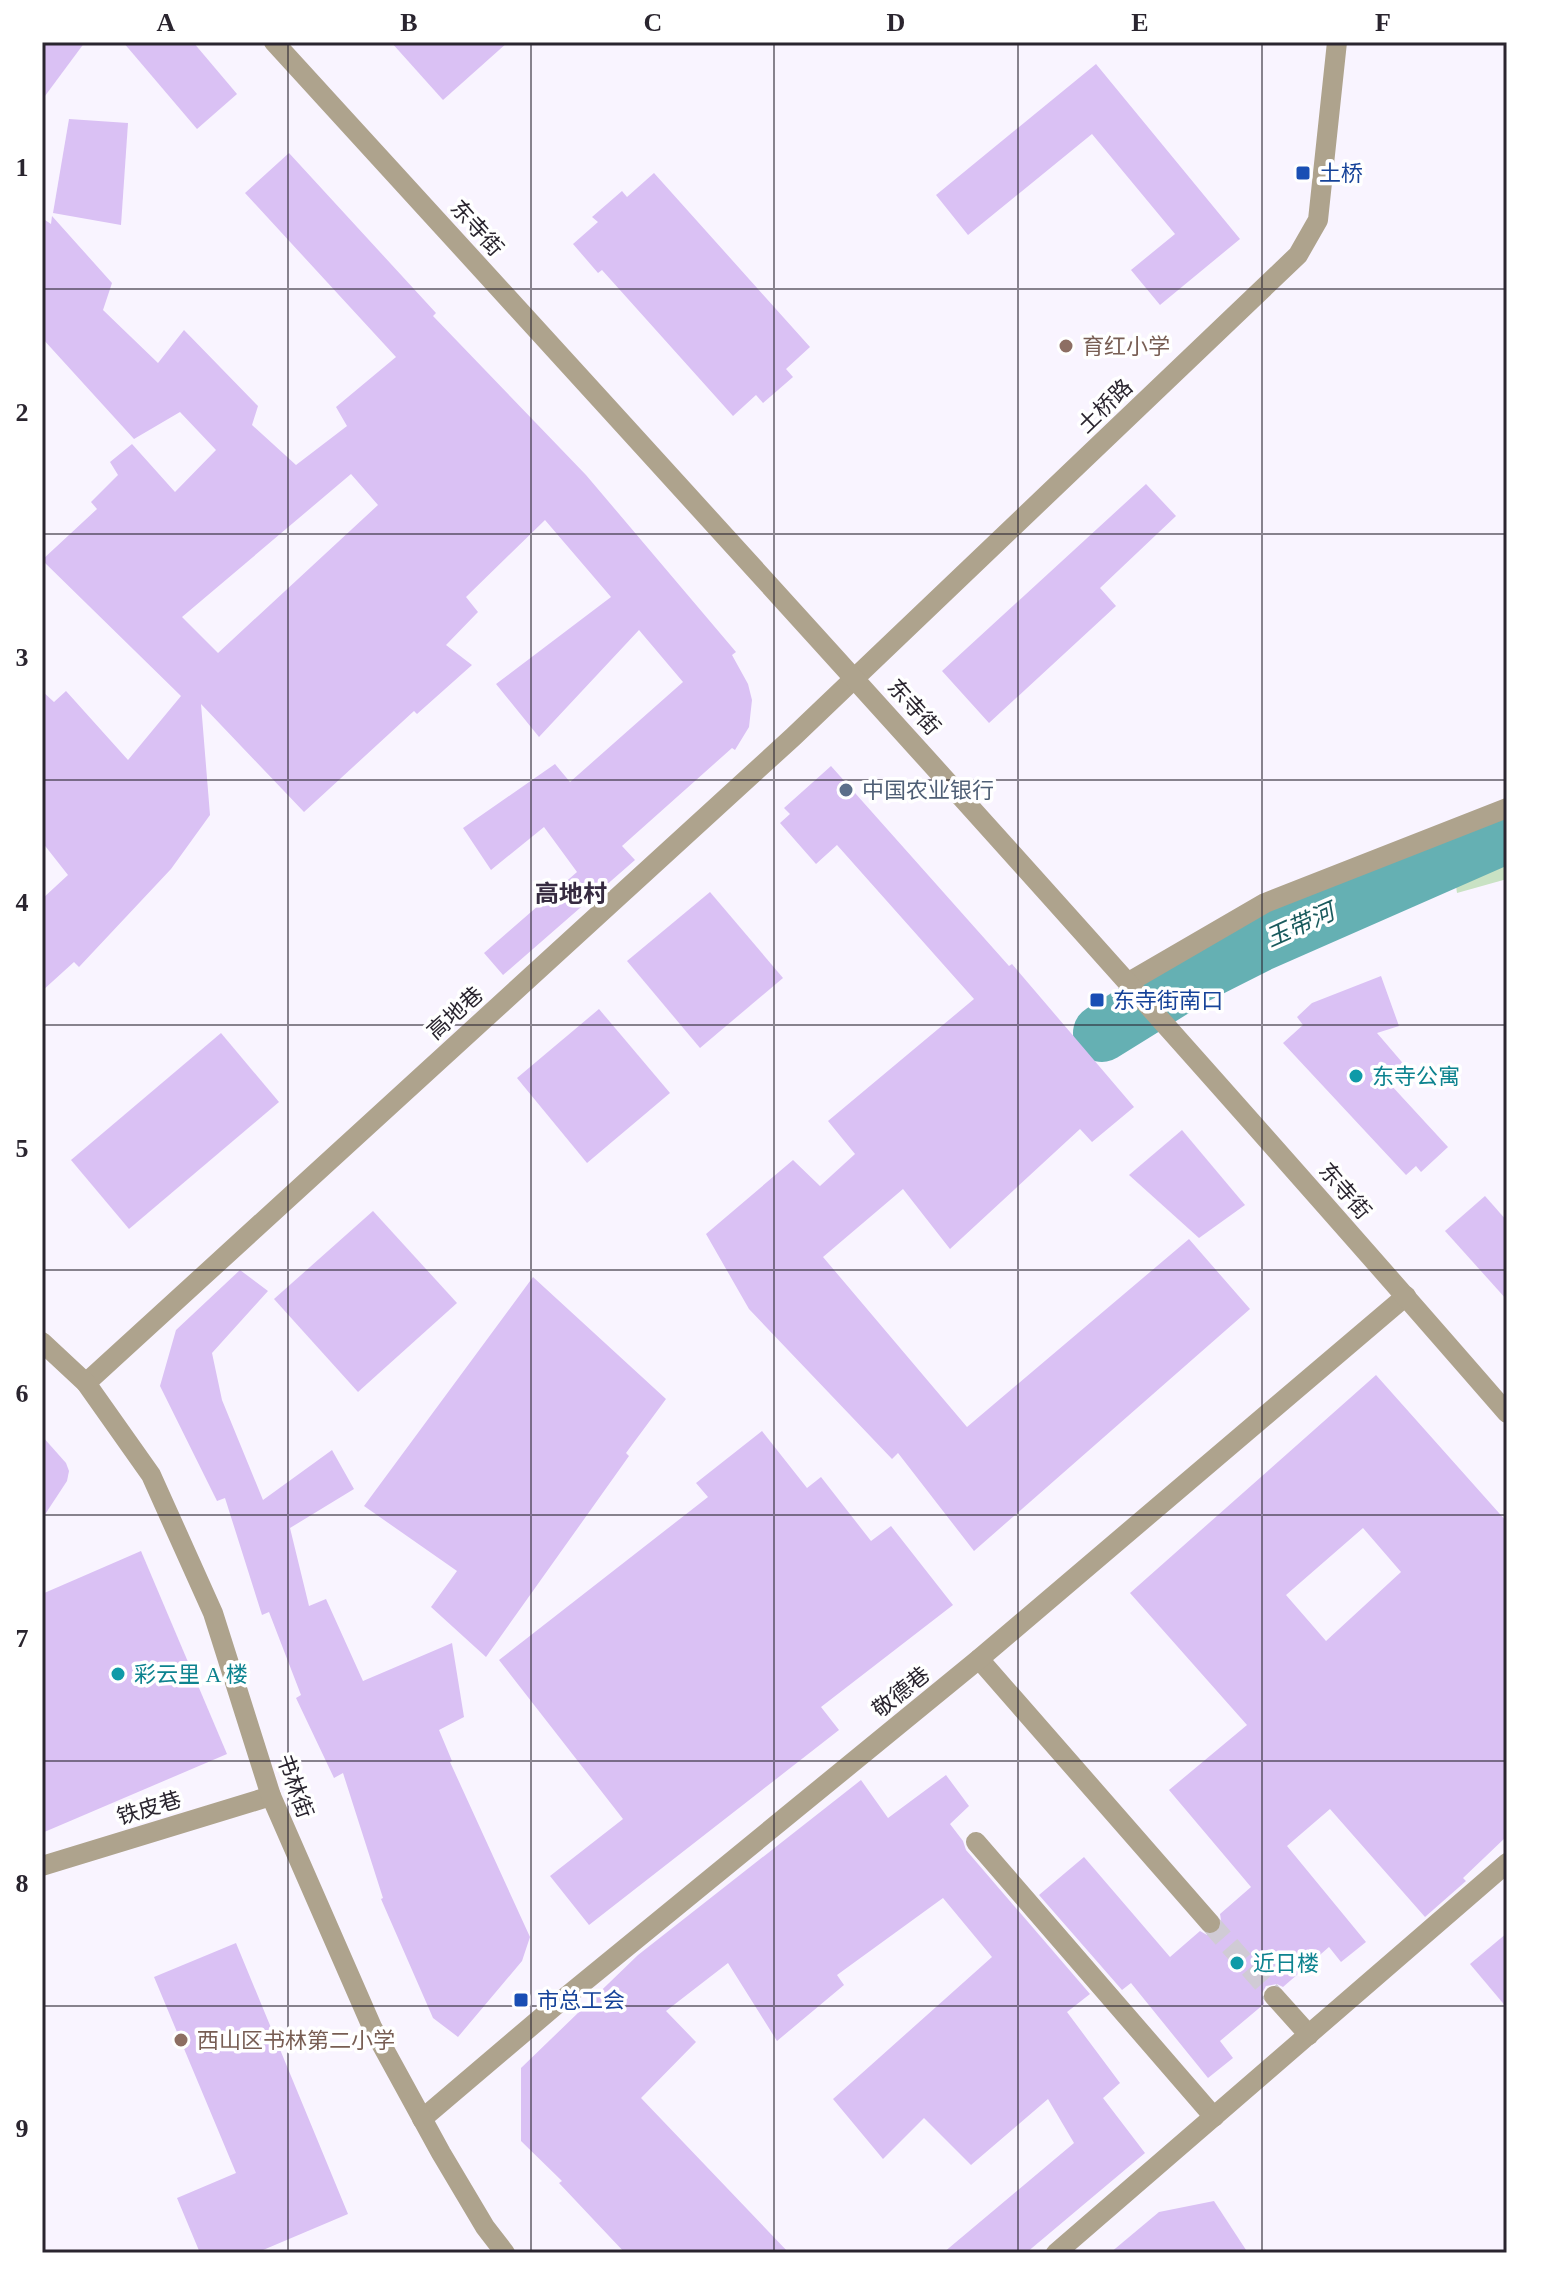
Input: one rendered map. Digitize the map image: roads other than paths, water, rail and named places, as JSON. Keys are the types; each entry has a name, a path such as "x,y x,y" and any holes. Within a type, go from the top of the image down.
{"street":[{"name":"东寺街","path":"274,42 1132,985 1507,1413"},
{"name":"土桥路","path":"854,677 1298,255 1318,220 1337,42"},
{"name":"高地巷","path":"86,1383 793,737 854,677"},
{"path":"1132,985 1265,903 1507,808"},
{"name":"敬德巷","path":"422,2119 562,2000 979,1659 1406,1296"},
{"name":"书林街","path":"42,1342 86,1383 151,1475 213,1613 271,1796 372,2027 485,2227 505,2253"},
{"path":"979,1659 1210,1923"},
{"name":"铁皮巷","path":"42,1866 271,1796"},
{"path":"976,1842 1214,2117"},
{"path":"1056,2253 1507,1863"},
{"path":"1274,1996 1309,2035"}],"waterway":[{"name":"玉带河","path":"1102,1033 1192,977 1259,943 1507,834"}],"tunnel":[{"path":"1210,1923 1274,1996"}],"place":[{"name":"土桥","path":"1303,173"},
{"name":"育红小学","path":"1066,346"},
{"name":"中国农业银行","path":"846,790"},
{"name":"东寺街南口","path":"1097,1000"},
{"name":"东寺公寓","path":"1356,1076"},
{"name":"彩云里 A 楼","path":"118,1674"},
{"name":"近日楼","path":"1237,1963"},
{"name":"市总工会","path":"521,2000"},
{"name":"西山区书林第二小学","path":"181,2040"}],"district":[{"name":"高地村","path":"571,894"}]}
